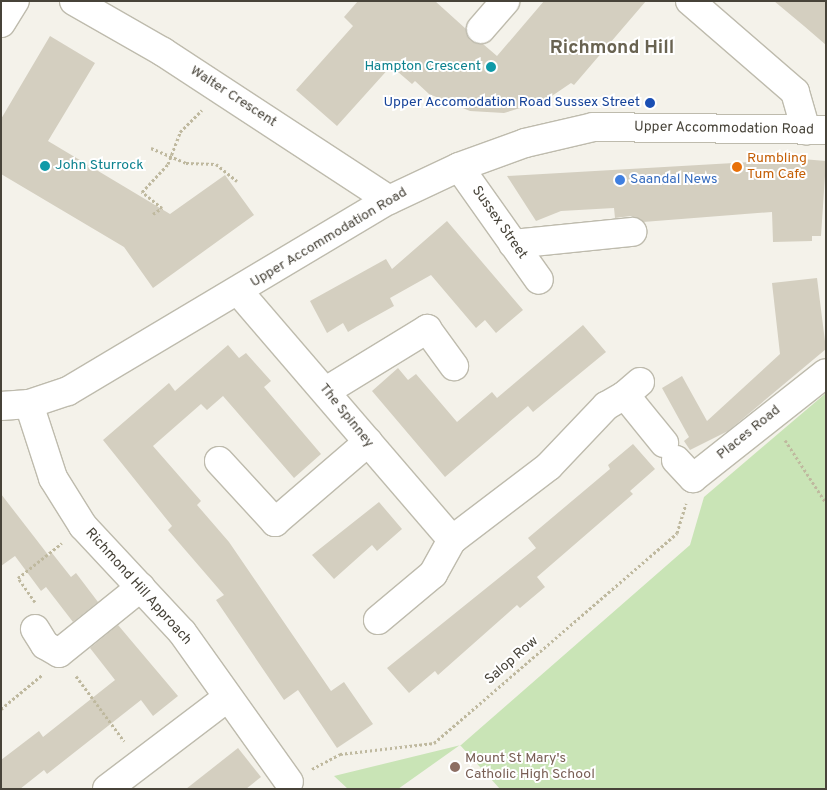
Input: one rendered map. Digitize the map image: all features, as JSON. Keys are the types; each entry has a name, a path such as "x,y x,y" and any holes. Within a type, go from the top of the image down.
{"street":[{"path":"1,23 15,1"},
{"name":"Walter Crescent","path":"74,1 224,91 389,200"},
{"path":"481,30 505,1"},
{"path":"690,1 795,92 816,130"},
{"name":"Upper Accommodation Road","path":"1,406 29,404 68,392 239,292 389,200 459,166 524,142 594,128 816,130"},
{"name":"Sussex Street","path":"459,166 539,280"},
{"path":"513,244 632,232"},
{"name":"The Spinney","path":"239,292 452,540"},
{"path":"326,391 427,329 454,366"},
{"name":"Places Road","path":"678,460 768,417 826,372"},
{"path":"378,620 433,574 452,540 549,466 606,406 633,388 678,460"},
{"name":"Richmond Hill Approach","path":"29,404 53,478 83,526 182,632 227,698 289,782"},
{"path":"219,461 275,522 368,442"},
{"path":"35,629 45,645 59,653 141,587"},
{"path":"108,789 227,698"}],"path":[{"path":"153,214 162,208 142,192 172,158 180,132 224,91"},
{"path":"151,148 172,158 216,164 236,181"},
{"path":"768,417 826,503"},
{"name":"Salop Row","path":"289,782 340,754 434,743 677,534 678,460"},
{"path":"35,629 39,607 18,578 83,526"},
{"path":"1,709 37,682 59,653 140,764"}],"green space":[{"path":"826,393 826,789 500,789 460,745 690,545 704,497"},
{"path":"459,745 398,789 348,789 334,776"}],"building":[{"name":"Hampton Crescent","path":"358,1 435,1 466,29 470,40 483,44 497,56 544,1 646,1 574,85 571,83 546,100 504,113 470,111 429,94 415,81 412,84 391,66 337,126 296,90 353,26 344,17"},
{"path":"774,1 826,1 826,45 804,26"},
{"name":"John Sturrock","path":"50,36 95,63 48,141 170,214 225,175 254,215 153,288 124,247 1,174 1,119"},
{"path":"802,159 826,161 821,236 812,236 812,241 773,242 772,212 643,222 631,216 615,218 614,208 561,211 536,221 507,176"},
{"path":"447,221 523,310 496,333 485,320 476,328 431,275 390,298 394,306 348,332 343,323 327,333 310,301 386,259 392,269"},
{"path":"817,278 826,349 728,431 690,450 684,441 689,437 662,388 682,376 707,421 780,354 772,283"},
{"path":"583,325 606,352 533,412 528,406 445,477 372,391 398,368 408,380 416,374 457,422 492,392 497,398"},
{"path":"228,345 239,358 246,353 271,381 264,387 321,454 294,478 223,396 207,410 201,404 153,446 201,501 197,505 229,542 331,691 344,682 373,724 337,748 298,690 284,700 216,600 224,595 168,530 172,526 103,440 169,383 175,391"},
{"path":"633,444 655,469 630,491 633,494 537,577 545,587 520,608 517,605 438,675 435,671 409,693 387,668 536,548 528,538 610,469 608,465"},
{"path":"1,494 49,556 52,553 71,577 76,573 98,602 73,622 46,587 41,591 15,556 1,566"},
{"path":"379,502 402,529 377,551 372,545 334,579 312,555"},
{"path":"118,625 178,696 153,716 141,700 47,774 44,770 20,789 1,789 1,760 39,731 43,737 115,680 90,648"},
{"path":"238,748 261,777 246,789 186,789"}],"place":[{"name":"Hampton Crescent","path":"491,67"},
{"name":"Upper Accomodation Road Sussex Street","path":"650,103"},
{"name":"John Sturrock","path":"45,166"},
{"name":"Rumbling Tum Cafe","path":"737,167"},
{"name":"Saandal News","path":"620,180"},
{"name":"Mount St Mary's Catholic High School","path":"455,767"}],"district":[{"name":"Richmond Hill","path":"612,49"}]}
